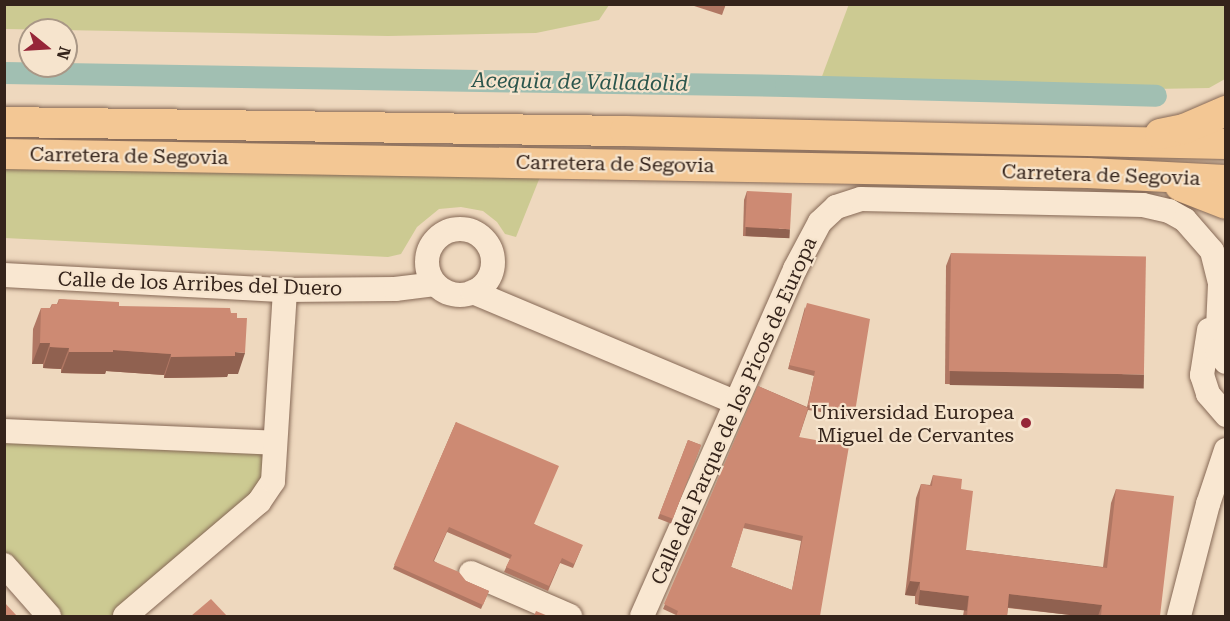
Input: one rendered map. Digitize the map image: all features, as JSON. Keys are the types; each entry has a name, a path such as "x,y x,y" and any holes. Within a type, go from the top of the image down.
{"main road":[{"path":"1125,141 1184,129 1226,111"},
{"name":"Carretera de Segovia","path":"4,122 1226,144"},
{"name":"Carretera de Segovia","path":"4,154 1152,176 1226,180"},
{"path":"1152,176 1226,204"}],"street":[{"name":"Calle del Parque de los Picos de Europa","path":"642,616 795,269 820,222 836,207 861,199 1156,206 1185,220 1212,251 1220,284 1216,357 1202,375 1204,385 1226,415"},
{"path":"485,291 493,260 484,239 475,232 453,229 442,234 428,252 431,274 453,294 485,291 735,402"},
{"name":"Calle de los Arribes del Duero","path":"4,275 285,290 395,289 431,274"},
{"path":"125,616 259,502 273,481 285,290"},
{"path":"1216,357 1211,376 1226,388"},
{"path":"4,431 275,442"},
{"path":"1179,616 1208,504 1226,450"},
{"path":"4,564 49,616"},
{"path":"471,573 570,616"}],"shaded area":[{"path":"5,4 609,4 599,20 536,33 388,36 78,30 78,18 18,18 18,29 5,29"},
{"path":"849,4 1225,5 1225,79 1209,88 815,95"},
{"path":"4,167 540,177 516,237 505,234 497,222 483,211 461,207 439,209 417,227 401,254 388,257 5,238"},
{"path":"4,431 275,443 273,481 124,616 49,616 5,565"}],"building":[{"path":"747,191 792,193 790,229 745,227"},
{"path":"951,253 1146,256 1144,374 949,371"},
{"path":"59,299 119,302 119,306 230,308 231,313 237,313 237,318 247,318 245,353 235,352 235,356 171,357 171,354 113,350 113,352 69,352 69,348 50,347 50,343 40,343 41,308 51,308 52,304 58,304"},
{"path":"807,303 870,319 855,412 808,405 815,371 789,365"},
{"path":"758,386 808,408 799,437 849,446 820,616 676,616 678,611 664,604","holes":["745,523 803,536 792,590 731,567"]},
{"path":"456,422 559,466 534,524 583,545 574,564 562,558 549,586 506,567 512,555 449,527 433,561 459,572 466,581 489,591 483,605 394,565"},
{"path":"688,440 701,445 673,519 660,514"},
{"path":"933,475 962,479 961,489 973,491 966,550 1107,568 1116,489 1174,496 1160,616 1101,616 1102,605 1009,594 1007,616 967,616 969,596 920,590 920,582 910,581 921,484 932,486"},
{"path":"211,599 227,616 191,616"},
{"path":"4,602 17,616 4,616"},
{"path":"536,611 548,616 534,616"}],"waterway":[{"name":"Acequia de Valladolid","path":"4,73 786,86 1156,96"}],"place":[{"name":"Universidad Europea Miguel de Cervantes","path":"1026,423"}]}
